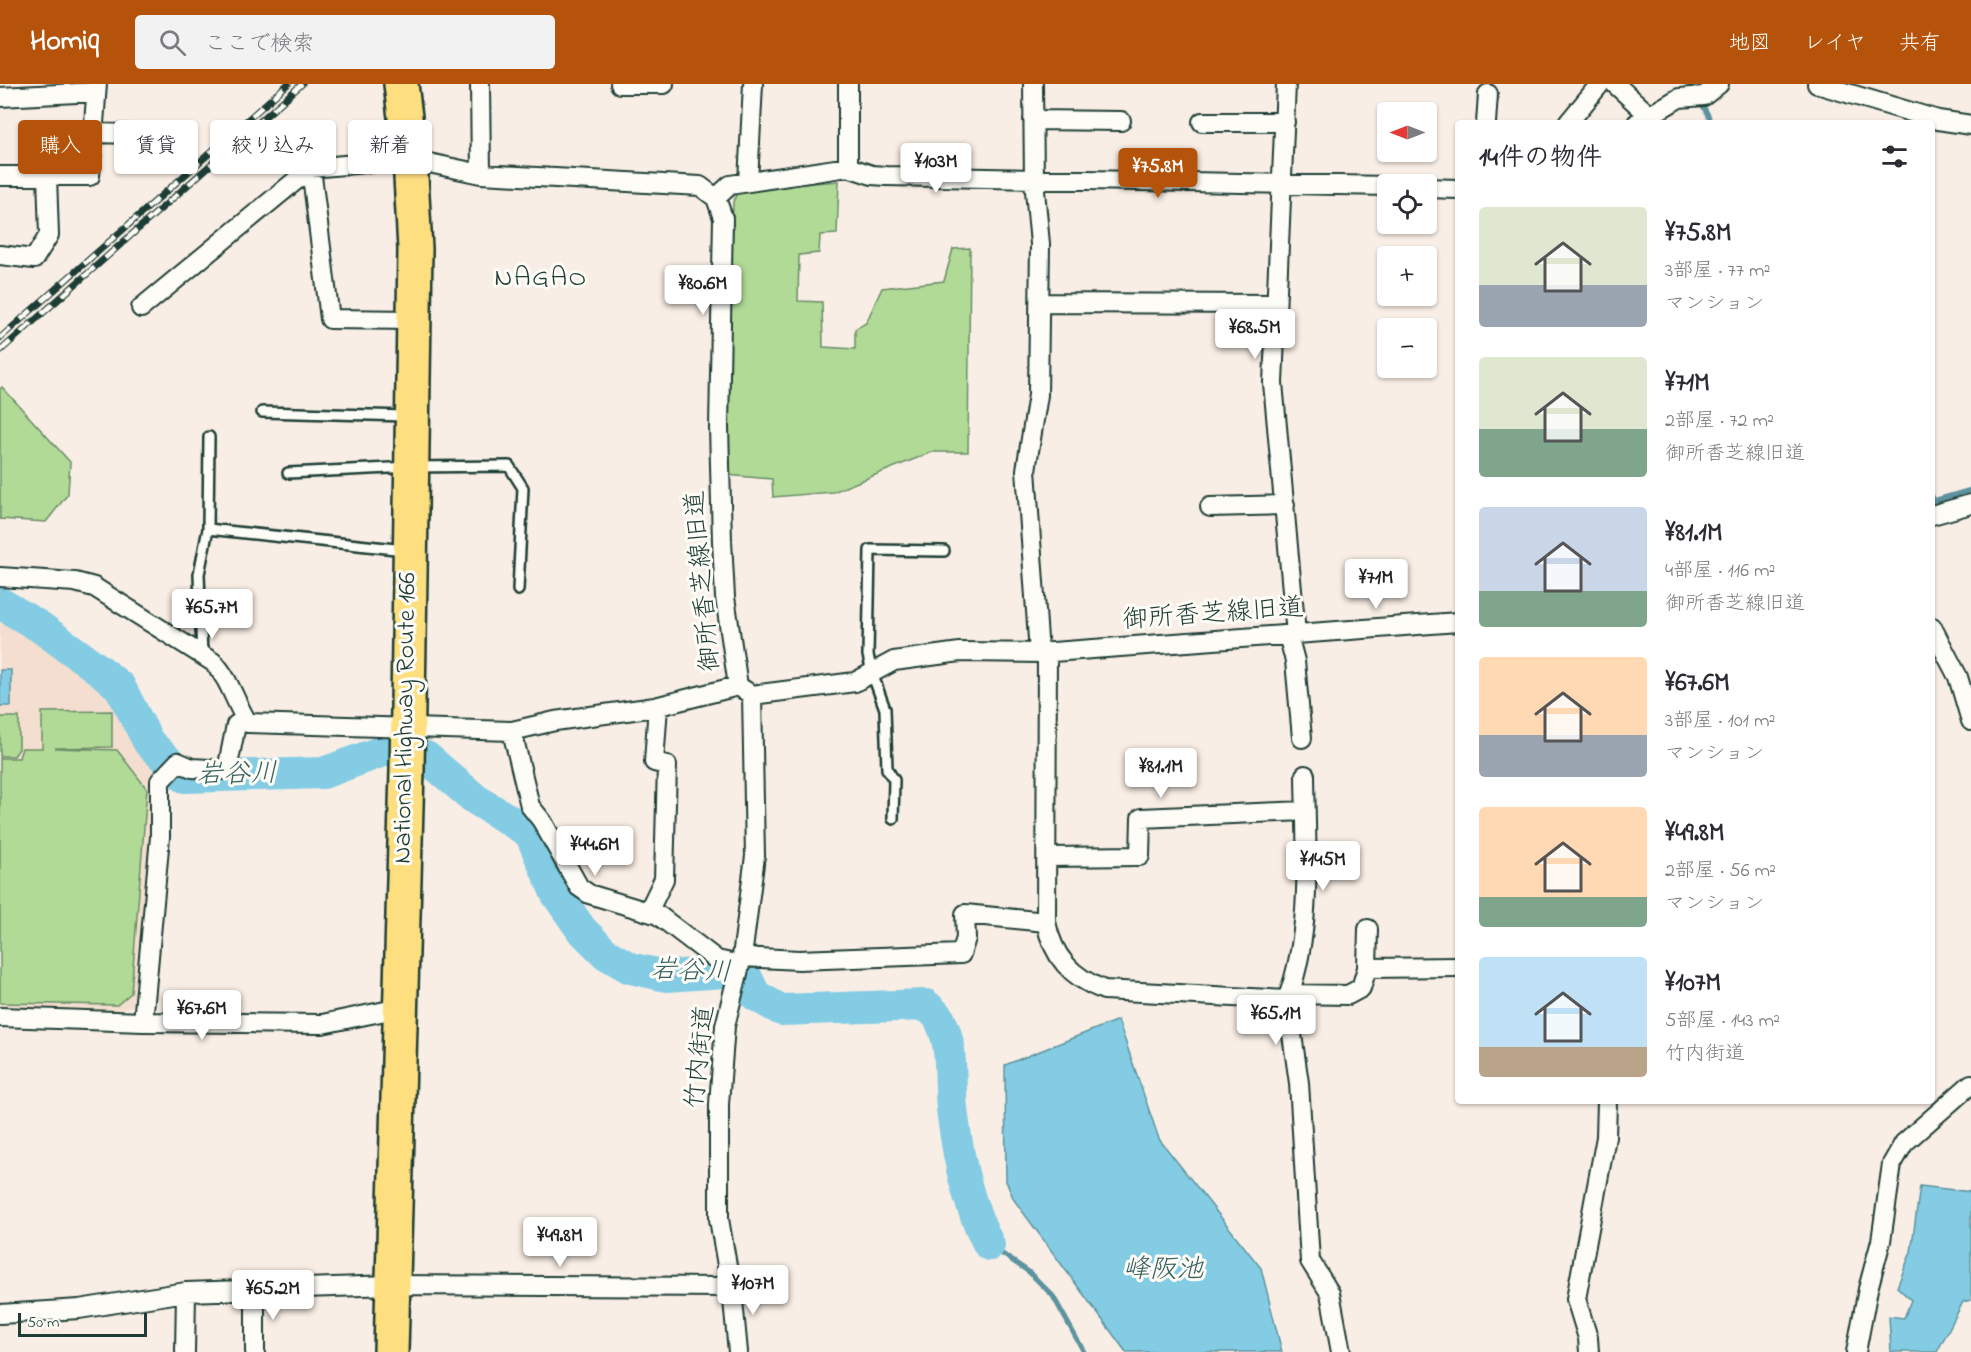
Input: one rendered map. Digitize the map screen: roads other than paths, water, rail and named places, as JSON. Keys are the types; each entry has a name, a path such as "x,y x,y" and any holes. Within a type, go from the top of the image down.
{"highway":[{"name":"National Highway Route 166","path":"401,84 405,120"},
{"name":"National Highway Route 166","path":"391,1352 391,1285 407,770 415,249 411,174"}],"street":[{"path":"480,84 481,174"},
{"path":"620,84 664,84"},
{"path":"748,182 753,84"},
{"path":"848,84 848,166"},
{"path":"1033,84 1034,180 1040,244 1040,303 1038,395 1026,470 1043,652 1046,922 1051,943 1063,964 1088,984 1104,990 1288,997 1347,995 1361,988 1367,968 1368,929"},
{"path":"1286,84 1273,383 1285,505 1292,635 1302,738"},
{"path":"1570,120 1600,84"},
{"path":"1615,84 1643,119 1679,98 1704,96 1719,84"},
{"path":"1817,84 1938,120 1971,125"},
{"path":"0,97 96,88 94,120"},
{"path":"1486,120 1488,94"},
{"path":"1034,120 1121,121"},
{"path":"1202,122 1285,122"},
{"path":"432,164 481,174 700,186 716,198 730,185 848,166 872,175 886,176 1377,186"},
{"path":"0,176 90,176 90,174"},
{"path":"141,308 304,174"},
{"path":"312,174 330,319 414,320"},
{"path":"0,255 34,259 49,235 47,176"},
{"path":"1437,188 1455,189"},
{"name":"御所香芝線旧道","path":"716,198 723,218 719,426 725,597 745,691 855,682 894,662 960,652 1043,652 1455,622"},
{"path":"1040,303 1276,304"},
{"path":"1935,514 1971,504"},
{"path":"1210,507 1285,505"},
{"path":"0,577 75,582 94,587 202,656 223,672 248,723 512,731 745,691"},
{"path":"1935,633 1958,677 1971,721"},
{"name":"竹内街道","path":"738,1352 719,1219 719,1104 725,1026 740,968 755,856 745,691"},
{"path":"648,912 664,879 666,765 654,762 658,706"},
{"path":"143,1022 160,837 160,781 178,762 192,768 227,770 236,725 246,719"},
{"path":"512,731 530,806 542,820 579,887 589,894 648,912 673,926 717,960 740,968 799,960 961,954 966,938 965,914 1046,922"},
{"path":"1305,775 1304,902 1298,970 1288,997 1299,1083 1310,1261 1330,1293 1341,1352"},
{"path":"1047,857 1140,856 1141,818 1305,812"},
{"path":"1367,968 1455,967"},
{"path":"0,1017 143,1022 322,1024 400,1008"},
{"path":"1856,1352 1868,1289 1881,1241 1892,1164 1904,1143 1971,1084"},
{"path":"1589,1352 1588,1338 1576,1299 1606,1137 1607,1104"},
{"path":"0,1314 79,1309 186,1292 391,1285 730,1287"},
{"path":"255,1290 255,1352"},
{"path":"186,1292 186,1352"}],"lane":[{"path":"262,412 412,416"},
{"path":"202,656 199,574 208,529 209,437"},
{"path":"288,473 411,466 509,466 523,488 518,590"},
{"path":"208,529 409,550"},
{"path":"893,819 894,780 887,769 885,709 868,655 870,550 944,551"}],"water":[{"path":"0,670 11,670 11,706 0,706"},
{"name":"峰阪池","path":"1118,1020 1159,1139 1261,1268 1282,1352 1126,1352 1014,1200 1006,1181 1005,1065"},
{"path":"1920,1186 1971,1192 1971,1300 1963,1302 1937,1352 1891,1352 1889,1316 1904,1318 1911,1300 1897,1287 1911,1252"}],"waterway":[{"path":"1689,84 1696,92"},
{"path":"1700,100 1710,120"},
{"path":"1935,500 1971,490"},
{"name":"岩谷川","path":"0,603 40,627 120,687 149,743 185,777 323,773 391,748 426,757 475,799 530,833 556,893 581,929 606,954 630,968 666,976 725,972 745,974 755,995 781,1010 926,1005 939,1018 945,1033 950,1057 953,1117 961,1167 975,1214 989,1245"},
{"name":"岩谷川","path":"989,1245 1029,1272 1053,1296 1084,1352"}],"railway":[{"path":"0,338 288,84"},
{"path":"0,351 302,84"}],"district":[{"name":"NAGAO","path":"541,278"}]}
